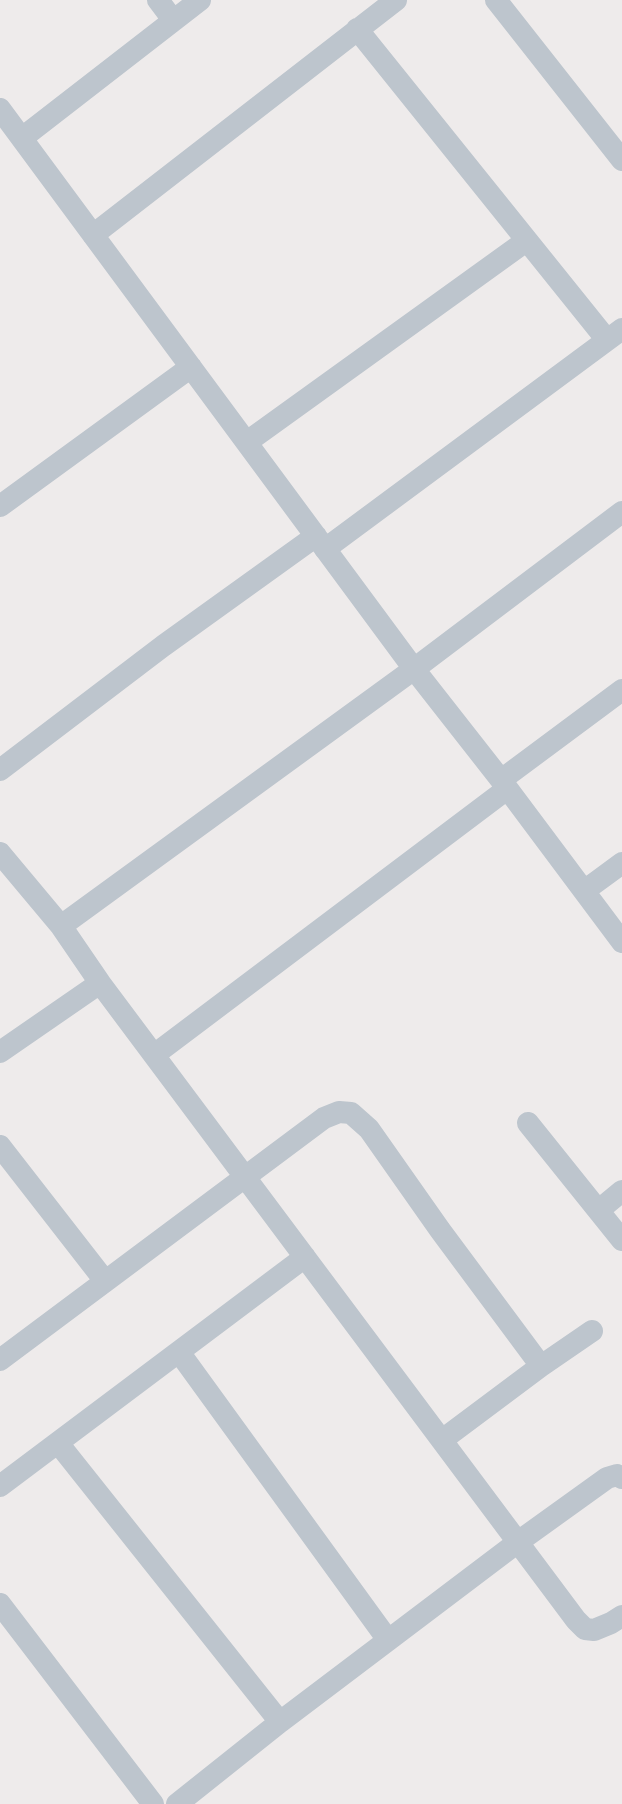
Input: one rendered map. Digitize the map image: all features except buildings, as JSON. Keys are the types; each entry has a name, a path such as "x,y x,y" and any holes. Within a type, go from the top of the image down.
{"street":[{"path":"158,0 173,20"},
{"path":"22,138 200,0"},
{"path":"93,235 396,0"},
{"path":"496,0 622,160"},
{"path":"0,770 163,646 321,542 614,334 526,241 357,29"},
{"path":"0,109 414,669 504,784 622,942"},
{"path":"247,442 526,241"},
{"path":"0,506 191,367"},
{"path":"61,926 414,669 622,512"},
{"path":"154,1055 504,784 622,690"},
{"path":"0,853 61,926 100,983 576,1620 585,1628 594,1630 603,1628 622,1616"},
{"path":"584,891 622,862"},
{"path":"0,1052 100,983"},
{"path":"0,1360 324,1118 338,1112 351,1113 369,1129 440,1230 541,1366"},
{"path":"528,1123 622,1240"},
{"path":"0,1146 106,1281"},
{"path":"599,1210 622,1191"},
{"path":"0,1486 305,1257"},
{"path":"442,1440 541,1366 592,1331"},
{"path":"179,1352 388,1640"},
{"path":"58,1443 280,1722"},
{"path":"177,1804 280,1722 518,1542 607,1478 617,1475 622,1478"},
{"path":"0,1604 153,1804"}]}
